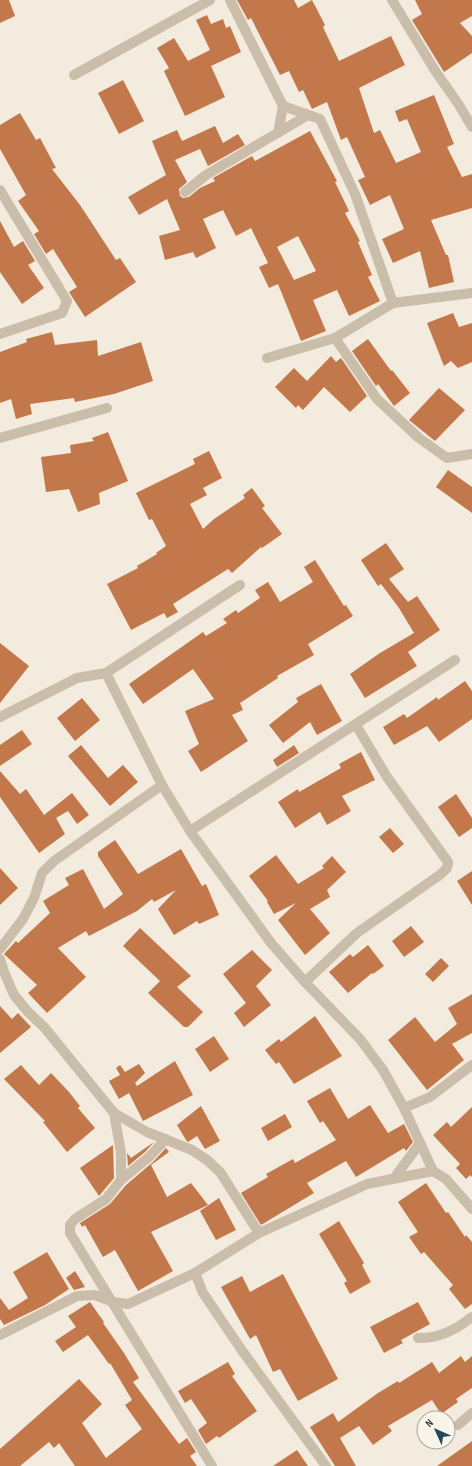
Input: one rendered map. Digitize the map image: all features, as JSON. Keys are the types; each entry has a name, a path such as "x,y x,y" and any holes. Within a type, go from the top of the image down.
{"street":[{"path":"74,75 210,0"},
{"path":"230,0 283,106 278,133"},
{"path":"392,0 434,69 472,127"},
{"path":"283,106 320,119 355,194 393,303"},
{"path":"185,192 206,175 308,115"},
{"path":"0,190 67,301 62,313 0,334"},
{"path":"267,358 335,338 393,303 472,293"},
{"path":"335,338 377,398 419,438 447,458 472,454"},
{"path":"0,438 107,408"},
{"path":"0,717 77,678 106,673 240,584"},
{"path":"190,830 356,725 455,660"},
{"path":"106,673 162,785 190,830 271,943 305,982 360,1039 383,1070 404,1108 433,1171 446,1179 472,1209"},
{"path":"305,982 358,933 447,868 448,862 387,777 356,725"},
{"path":"0,949 23,919 34,898 42,873 54,860 162,785"},
{"path":"0,959 14,995 28,1012 44,1027 114,1113 147,1132 192,1150 220,1172 259,1233"},
{"path":"404,1108 430,1097 468,1074 472,1065"},
{"path":"114,1113 121,1153 121,1180"},
{"path":"166,1139 149,1157 121,1180 106,1199 75,1219 70,1225 70,1232 212,1466"},
{"path":"395,1177 420,1143"},
{"path":"0,1335 77,1296 96,1296 113,1302 128,1304 195,1273 259,1233 367,1184 395,1177 433,1171"},
{"path":"195,1273 203,1293 224,1324 326,1466"},
{"path":"418,1338 430,1338 459,1328 472,1317"},
{"path":"458,1425 472,1413"}],"building":[{"path":"0,0 9,0 15,16 0,23"},
{"path":"237,0 294,0 298,8 312,0 325,25 323,27 339,61 391,36 405,65 359,88 374,133 380,130 396,163 421,152 407,119 399,122 395,111 434,95 454,144 447,147 462,177 472,174 472,208 431,220 446,255 448,255 454,282 429,288 420,251 393,263 382,239 404,229 390,195 370,205 358,180 365,177 347,137 341,140 327,102 312,109 303,90 299,92 289,71 280,75 251,18 248,20"},
{"path":"415,0 472,0 472,16 460,23 472,36 472,53 444,72 412,20 422,14"},
{"path":"207,15 211,24 223,19 226,28 230,26 241,52 211,66 225,97 185,116 164,71 169,68 157,48 174,38 188,61 210,50 196,20"},
{"path":"123,80 144,121 119,134 98,93"},
{"path":"20,113 36,140 40,138 56,168 52,169 80,205 116,260 120,258 136,282 85,317 69,292 77,287 53,249 46,254 34,234 39,231 18,201 26,195 0,149 0,125"},
{"path":"215,126 223,143 238,134 245,145 208,166 200,149 175,160 187,182 179,189 180,196 183,198 189,197 200,188 215,181 213,178 252,156 255,161 310,131 337,181 335,182 349,211 345,213 360,241 358,242 372,275 368,277 380,301 349,316 337,290 313,300 326,331 301,341 278,284 269,288 259,267 268,263 251,228 236,236 223,210 203,219 216,248 196,258 193,252 165,260 159,236 180,230 167,199 139,215 128,197 166,175 152,141 177,130 182,141","holes":["298,236 316,271 294,280 277,247"]},
{"path":"0,221 14,247 23,241 35,261 28,265 44,288 22,304 0,272"},
{"path":"453,313 459,327 472,323 472,362 458,368 451,361 444,366 427,323"},
{"path":"52,332 55,345 97,340 98,356 141,342 153,381 114,394 75,402 74,398 30,404 32,414 16,419 11,399 0,403 0,352 27,342 26,339"},
{"path":"368,339 391,371 392,370 410,393 394,406 378,384 376,386 352,351"},
{"path":"331,356 336,362 341,358 367,396 350,412 324,387 303,410 298,405 296,408 275,387 294,368 307,381"},
{"path":"439,388 465,410 435,441 409,420"},
{"path":"108,432 128,481 99,493 100,504 78,512 69,489 46,492 41,457 71,453 70,445 94,441 92,438"},
{"path":"209,451 222,478 203,488 207,495 190,504 203,529 214,519 245,498 243,495 252,488 265,506 262,508 282,534 262,548 261,547 232,573 228,569 173,604 178,612 167,618 164,613 131,630 107,584 138,568 137,566 157,554 156,553 166,546 152,519 149,520 136,493 195,464 193,459"},
{"path":"448,470 472,487 472,513 436,487"},
{"path":"386,543 404,569 389,579 408,602 417,596 440,630 408,652 417,666 365,698 350,674 380,653 414,633 399,608 381,584 378,586 361,560"},
{"path":"315,560 344,606 346,605 353,616 308,644 314,655 277,676 278,678 240,703 243,710 232,715 248,741 201,772 188,751 199,744 185,711 214,699 193,669 143,704 129,684 203,632 206,636 227,623 223,619 236,610 238,613 260,598 255,590 268,582 280,602 313,582 304,567"},
{"path":"0,643 29,666 0,703"},
{"path":"465,681 472,691 472,719 439,742 427,726 394,745 383,727 404,714 407,718 437,697 438,700"},
{"path":"321,684 342,721 317,735 310,722 283,743 269,725 298,702 296,698"},
{"path":"82,698 100,720 75,741 57,718"},
{"path":"22,730 32,744 0,766 0,745"},
{"path":"81,745 108,778 123,765 138,782 110,806 68,756"},
{"path":"294,745 299,753 277,767 273,760"},
{"path":"361,752 375,780 342,796 351,811 327,825 320,812 295,828 278,802 298,789 299,792 341,768 339,764"},
{"path":"0,771 20,794 26,789 44,815 72,793 89,815 77,824 68,811 56,818 65,834 39,853 0,797"},
{"path":"456,794 472,818 472,828 459,837 438,807"},
{"path":"390,828 404,844 393,853 379,837"},
{"path":"115,840 138,874 181,849 202,886 206,884 219,915 199,924 197,921 174,935 158,909 176,890 154,902 152,899 137,911 89,936 86,931 58,948 86,977 47,1013 28,993 37,985 4,954 16,941 18,943 50,913 43,901 69,885 65,878 83,869 104,909 123,894 98,856 98,852"},
{"path":"276,855 298,884 324,868 322,866 332,856 346,872 327,890 330,897 310,909 330,933 305,955 278,920 296,903 274,914 267,902 268,901 249,876"},
{"path":"0,868 18,888 0,905"},
{"path":"472,871 472,905 457,881"},
{"path":"411,926 424,942 404,957 392,941"},
{"path":"140,928 191,976 177,987 203,1012 188,1027 184,1027 148,993 160,981 123,946"},
{"path":"368,945 384,966 373,974 372,973 348,993 329,972 350,954 353,957"},
{"path":"252,950 272,970 256,986 271,1005 244,1027 234,1013 246,1003 223,974"},
{"path":"441,958 449,966 433,982 425,974"},
{"path":"472,994 472,1033 452,1044 464,1060 427,1090 388,1040 415,1017 435,1042 457,1024 448,1008"},
{"path":"0,1006 12,1019 18,1013 31,1027 0,1053"},
{"path":"315,1016 342,1056 294,1084 279,1062 276,1064 265,1050 279,1039 281,1042"},
{"path":"214,1036 229,1059 210,1072 195,1049"},
{"path":"175,1061 193,1095 143,1121 129,1093 119,1099 109,1081 120,1075 116,1068 120,1065 125,1072 139,1064 145,1073 135,1083 137,1086"},
{"path":"21,1065 39,1085 51,1073 69,1092 80,1106 78,1108 95,1128 67,1152 43,1122 45,1121 4,1079"},
{"path":"330,1088 348,1119 370,1105 388,1133 404,1124 413,1142 406,1151 404,1148 356,1177 346,1161 307,1183 314,1193 261,1225 241,1193 268,1177 266,1174 293,1159 295,1163 336,1140 323,1121 320,1123 307,1101"},
{"path":"201,1106 220,1141 205,1149 197,1136 188,1142 177,1125"},
{"path":"472,1107 472,1177 470,1175 466,1179 456,1168 460,1164 433,1135 447,1122 451,1127"},
{"path":"285,1114 292,1127 268,1141 261,1128"},
{"path":"154,1142 145,1152 128,1166 127,1153 131,1158"},
{"path":"113,1145 114,1178 99,1196 80,1168"},
{"path":"166,1148 169,1152 151,1165 167,1197 191,1183 208,1205 151,1232 173,1271 138,1291 115,1250 103,1257 85,1225 82,1227 80,1223 110,1204 126,1185 153,1162"},
{"path":"426,1183 446,1213 448,1212 465,1237 466,1235 472,1242 472,1304 465,1309 449,1289 453,1285 424,1252 421,1254 409,1237 418,1232 398,1202"},
{"path":"219,1198 236,1230 216,1240 200,1211"},
{"path":"339,1221 364,1263 362,1265 371,1282 350,1294 344,1283 347,1281 319,1234"},
{"path":"47,1252 69,1289 45,1305 4,1325 0,1319 0,1298 9,1310 28,1298 13,1272"},
{"path":"75,1271 85,1287 74,1290 66,1278"},
{"path":"283,1274 338,1379 298,1401 280,1369 273,1372 256,1335 250,1339 221,1287 242,1276 250,1292"},
{"path":"90,1302 139,1378 133,1382 179,1444 187,1438 196,1452 190,1456 197,1466 75,1466 59,1443 54,1448 49,1442 20,1466 0,1466 0,1449 79,1379 102,1404 82,1423 106,1458 142,1429 125,1405 132,1400 110,1363 109,1364 88,1335 63,1352 55,1341 76,1327 68,1316"},
{"path":"418,1302 430,1324 401,1340 403,1343 384,1353 370,1327"},
{"path":"461,1356 465,1362 472,1356 472,1388 456,1399 458,1402 447,1410 438,1410 432,1400 388,1426 392,1431 373,1445 359,1426 340,1438 356,1466 335,1466 310,1427 333,1413 338,1422 378,1393 398,1381 399,1383 432,1362 439,1373"},
{"path":"228,1362 235,1374 232,1376 257,1411 219,1438 217,1436 206,1444 198,1430 207,1423 191,1399 185,1403 178,1391"},
{"path":"472,1441 472,1466 437,1466"},
{"path":"297,1450 308,1466 273,1466"}]}
